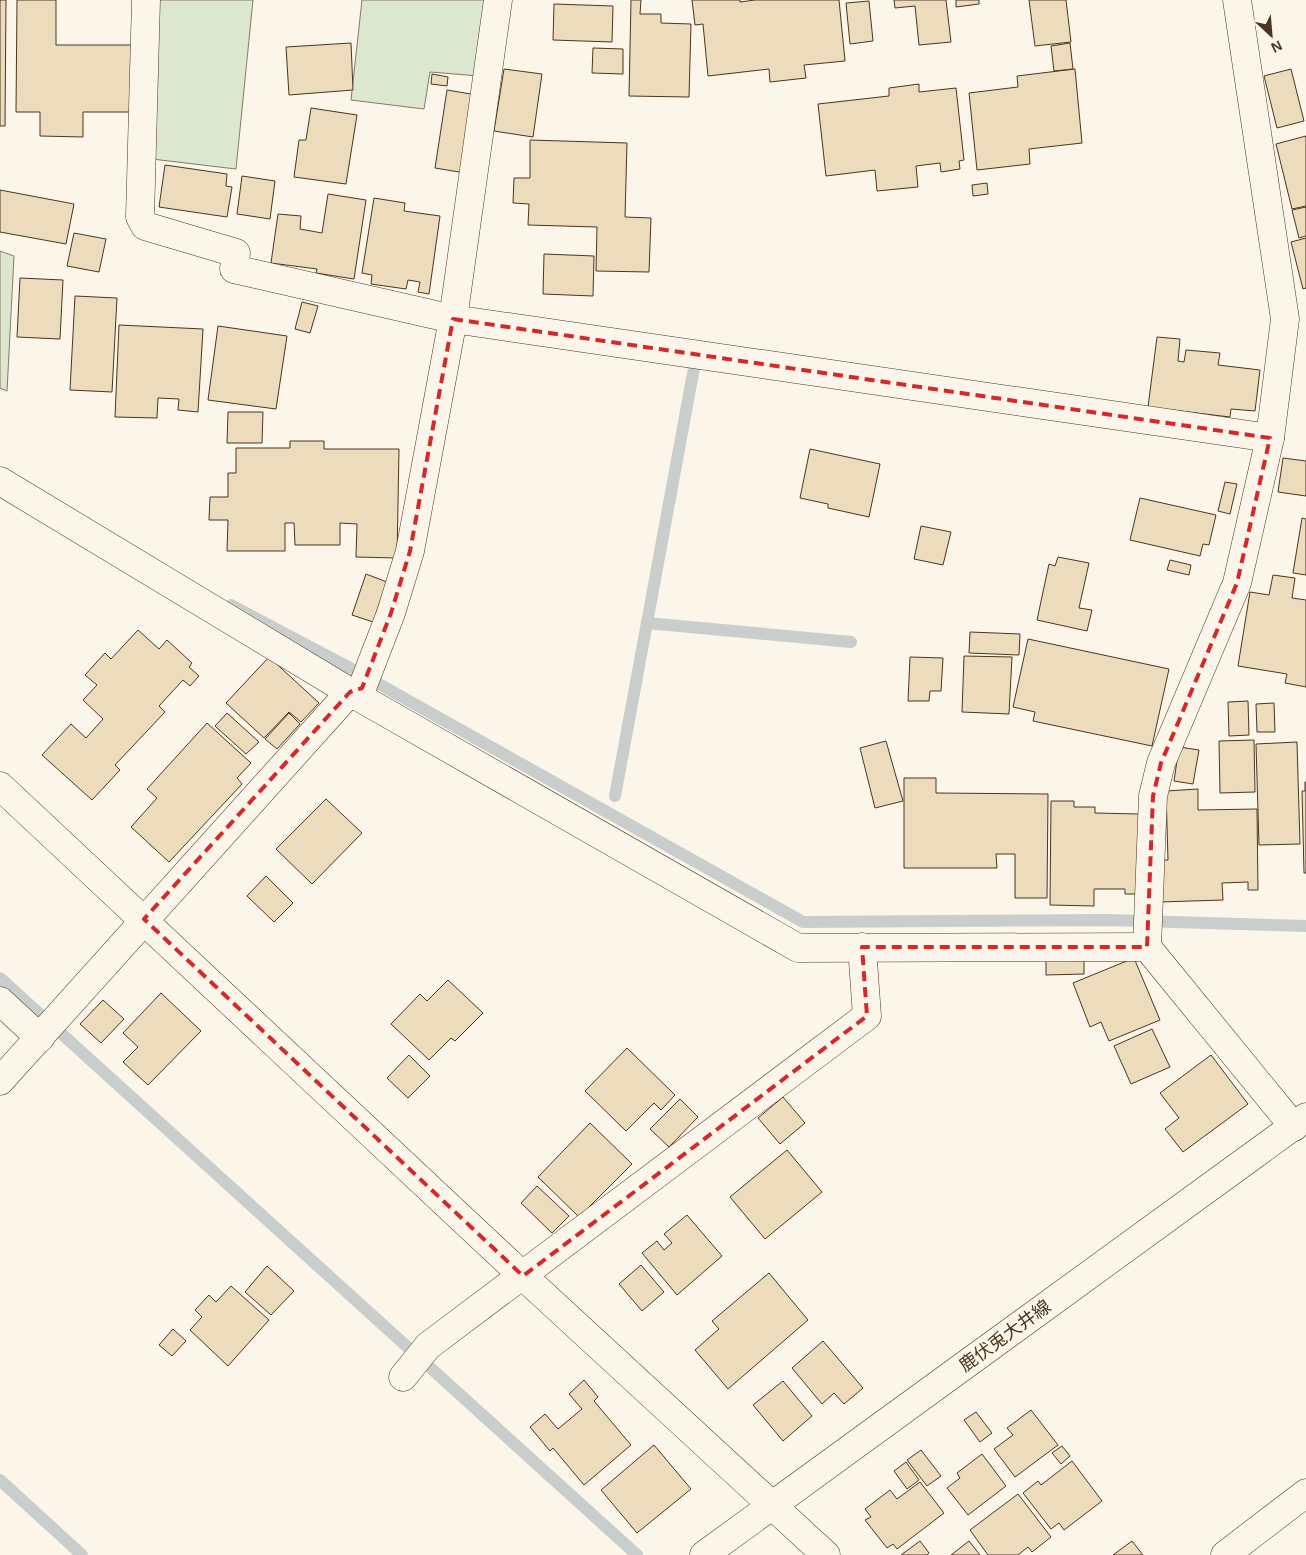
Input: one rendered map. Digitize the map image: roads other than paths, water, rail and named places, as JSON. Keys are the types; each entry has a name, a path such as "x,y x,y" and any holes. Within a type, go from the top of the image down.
{"street":[{"path":"146,0 140,217 145,226 236,253 234,269 453,319 1270,438"},
{"path":"0,1081 144,919 361,682 391,614 410,552 453,319 498,0"},
{"path":"1237,0 1296,316 1237,583 1161,763 1153,796 1147,930 1300,1122"},
{"path":"0,481 361,682 798,948 862,947 1147,930"},
{"path":"0,786 523,1276 826,1555"},
{"path":"403,1377 428,1346 867,1016 862,947"},
{"path":"0,1002 40,1038"},
{"name":"鹿伏兎大井線","path":"704,1555 1300,1122"},
{"path":"1225,1555 1306,1493"}],"waterway":[{"path":"615,796 694,368"},
{"path":"231,605 352,669 803,922 1109,920 1306,926"},
{"path":"647,623 851,642"},
{"path":"0,978 637,1555"},
{"path":"0,1480 82,1555"}]}
